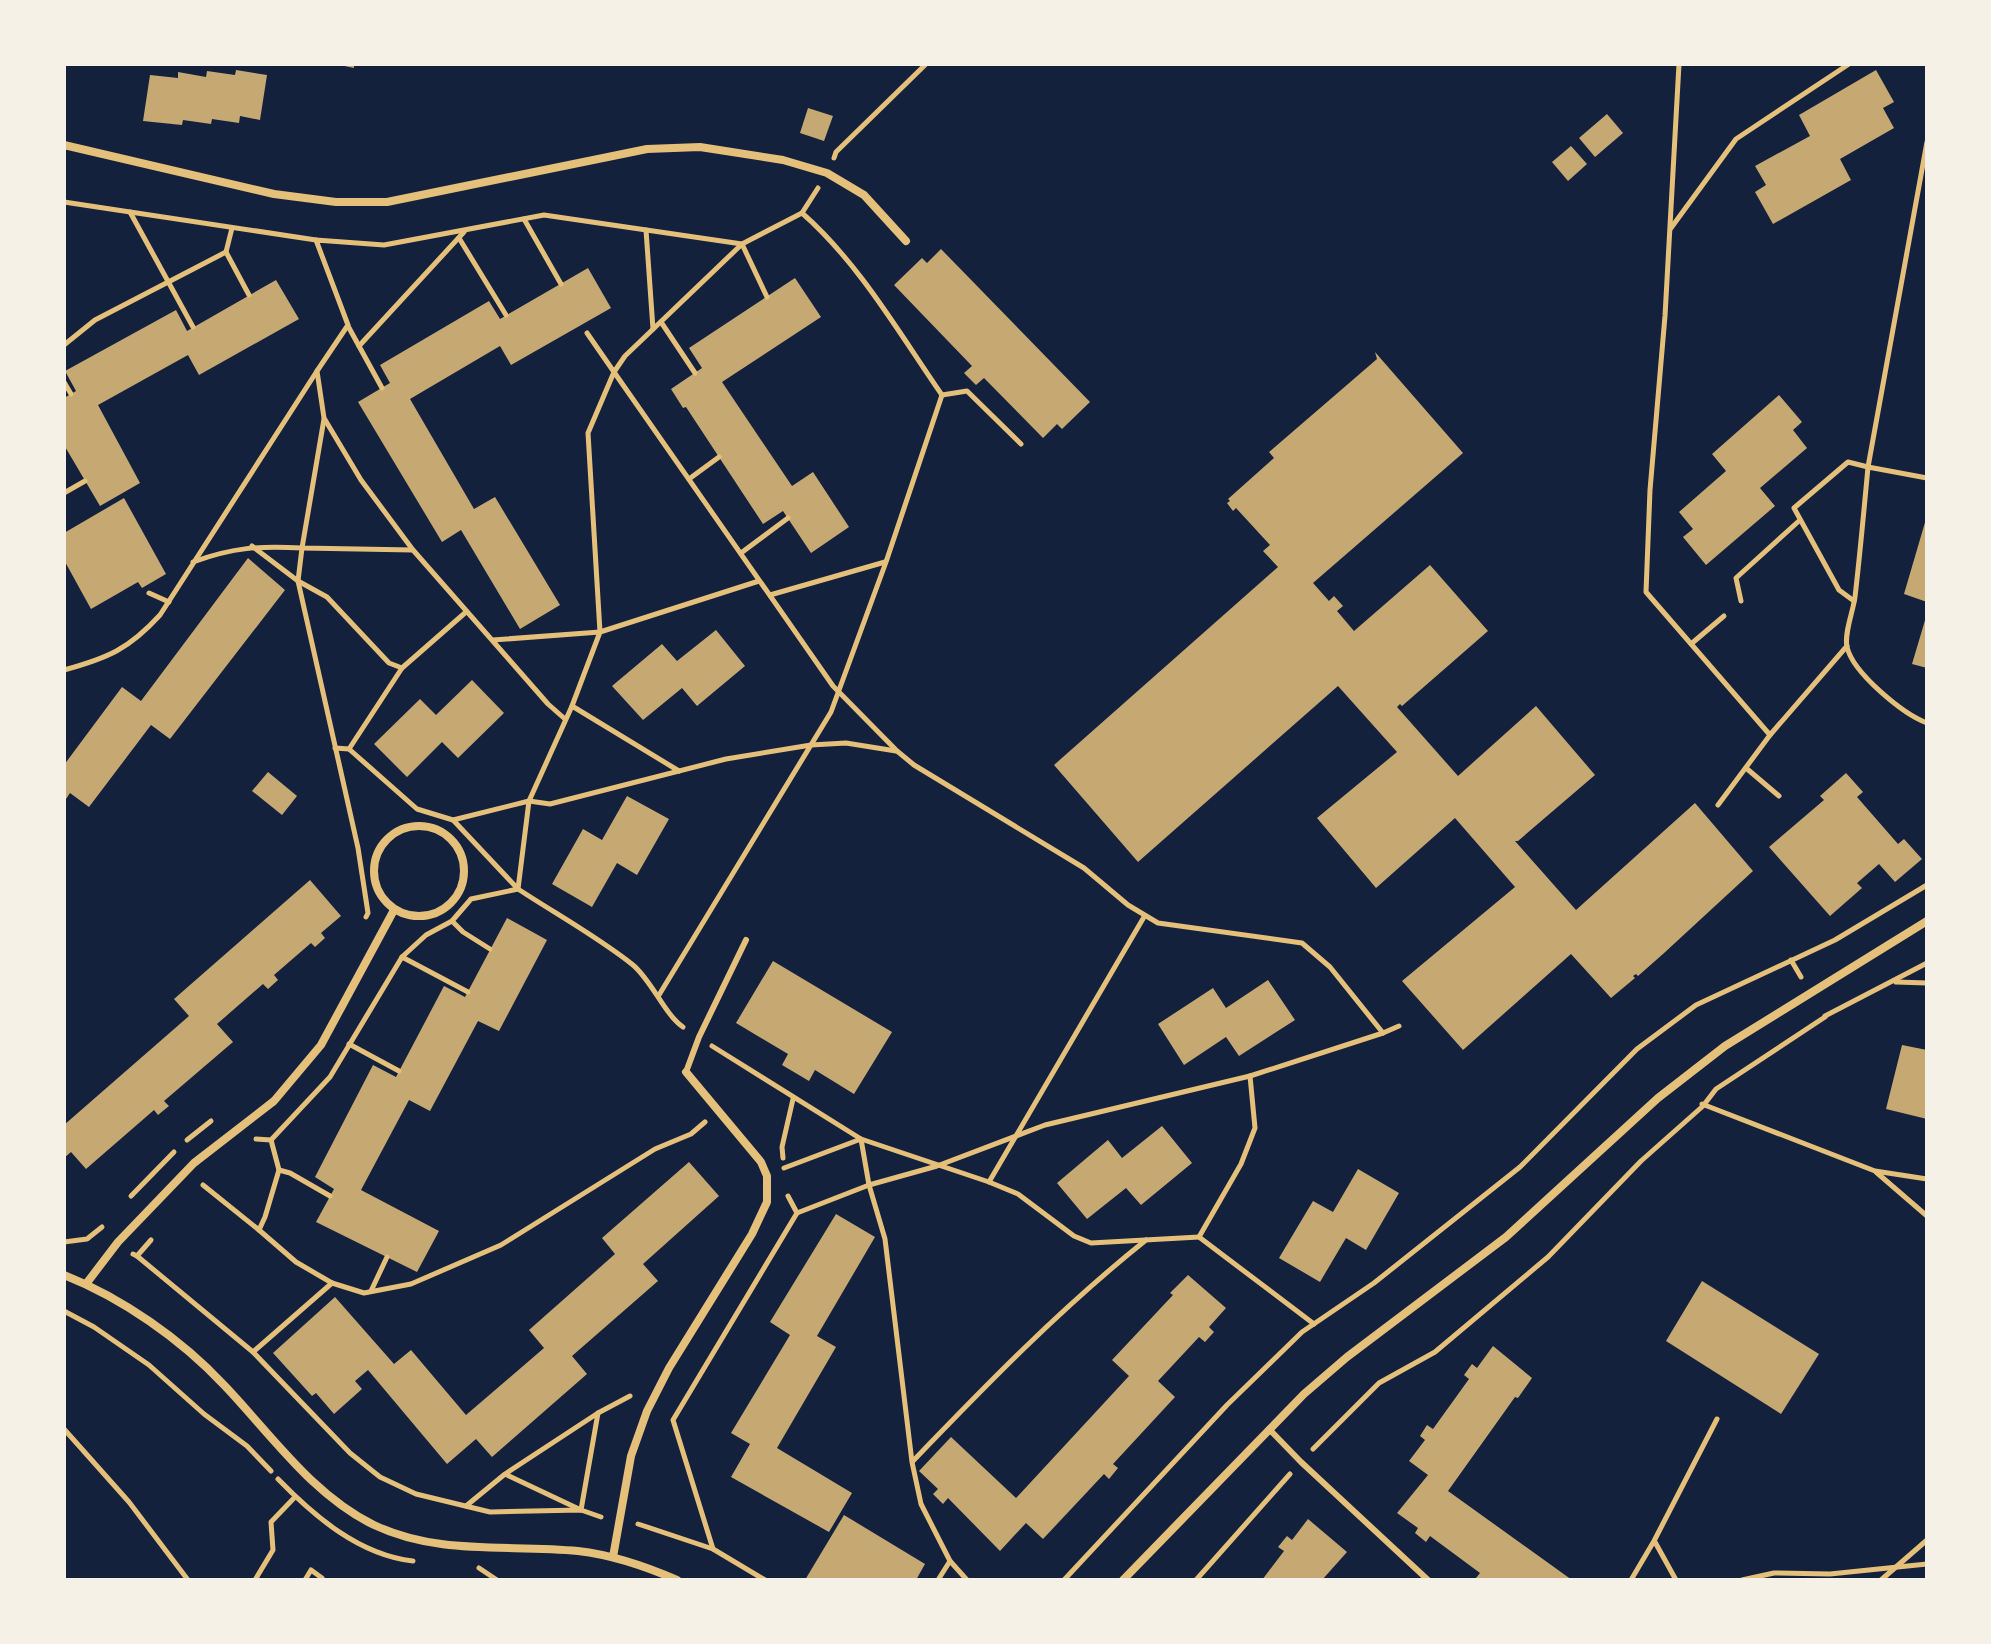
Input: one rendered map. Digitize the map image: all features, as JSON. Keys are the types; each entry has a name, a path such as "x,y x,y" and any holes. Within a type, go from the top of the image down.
{"street":[{"path":"64,145 274,194 336,202 387,202 647,149 700,147 783,160 827,173 864,195 906,241"},
{"path":"419,826 444,833 453,841 464,865 461,890 444,910 432,915 406,915 394,910 384,901 374,878 374,865 384,841 394,833 419,826"},
{"path":"86,1284 118,1242 194,1163 274,1101 321,1045 394,910"},
{"path":"1123,1580 1304,1394 1347,1357 1506,1237 1658,1098 1725,1046 1927,921"},
{"path":"613,1557 631,1456 647,1411 669,1368 752,1234 767,1202 767,1176 761,1162 686,1072"},
{"path":"64,1275 86,1284 133,1312 184,1348 221,1381 303,1472 335,1501 373,1524 414,1540 481,1549 577,1551 613,1557 677,1580"}],"lane":[{"path":"686,1072 699,1037 746,940"},
{"path":"1269,1429 1428,1580"}],"path":[{"path":"518,889 529,801 572,706 600,632 588,433 614,372 625,356 742,244 802,213 836,152 926,64"},
{"path":"1679,64 1646,592 1770,735"},
{"path":"1670,228 1736,139 1849,64"},
{"path":"1718,805 1770,735 1847,646 1868,467 1927,142"},
{"path":"1919,189 1927,187"},
{"path":"64,202 316,240 384,245 544,215 742,244"},
{"path":"129,212 193,327"},
{"path":"802,213 824,232 876,298 942,395"},
{"path":"524,219 561,284"},
{"path":"232,228 226,252 249,295"},
{"path":"359,346 466,230"},
{"path":"646,230 653,330"},
{"path":"459,237 506,315"},
{"path":"316,240 348,325 382,388"},
{"path":"742,244 767,297"},
{"path":"64,345 95,320 226,252"},
{"path":"661,322 695,373"},
{"path":"64,670 99,660 138,639 169,602 348,325"},
{"path":"587,333 838,692 897,751 914,765 1084,868 1144,917 1158,923 1302,943 1330,967 1383,1033"},
{"path":"317,371 324,418 298,581 358,848 368,913 361,926"},
{"path":"64,382 71,394"},
{"path":"942,395 967,391 1021,444"},
{"path":"659,995 831,712 942,395"},
{"path":"324,418 361,480 413,550 548,704 565,719"},
{"path":"689,479 719,457"},
{"path":"1854,601 1839,590 1794,508 1848,462 1927,478"},
{"path":"64,493 85,481"},
{"path":"741,553 788,518"},
{"path":"1741,601 1736,578 1800,520"},
{"path":"193,562 252,546 413,550"},
{"path":"252,546 298,581 327,597 389,663 402,668"},
{"path":"770,595 886,562"},
{"path":"492,640 600,632 760,581"},
{"path":"149,593 169,602"},
{"path":"349,749 402,668 466,612"},
{"path":"1691,644 1724,616"},
{"path":"1847,646 1857,665 1885,694 1909,714 1927,723"},
{"path":"572,706 680,771"},
{"path":"453,820 529,801 550,804 726,759 811,745 846,743 897,751"},
{"path":"335,748 349,749 417,809 453,820 518,889 634,966 659,995 677,1023 793,1099 861,1139 1018,1194 1074,1236 1091,1243 1199,1237 1314,1324"},
{"path":"1746,768 1779,796"},
{"path":"1064,1580 1227,1405 1314,1324 1374,1283 1520,1167 1637,1049 1696,1005 1835,940 1927,885"},
{"path":"271,1140 330,1077 402,957 426,935 452,921 471,899 518,889"},
{"path":"989,1182 1144,917"},
{"path":"452,921 490,949"},
{"path":"402,957 468,992"},
{"path":"1892,982 1927,983"},
{"path":"1196,1580 1301,1462 1379,1383 1435,1352 1548,1257 1716,1089 1825,1017"},
{"path":"713,1549 673,1420 797,1213 869,1185 937,1166 1045,1125 1250,1076 1399,1026"},
{"path":"349,1044 399,1071"},
{"path":"1199,1237 1241,1164 1255,1128 1250,1076"},
{"path":"793,1099 782,1147 788,1197 797,1213"},
{"path":"1702,1104 1875,1171 1927,1179"},
{"path":"203,1185 296,1262 332,1283 364,1293 371,1292 411,1284 501,1245 655,1149 691,1134 720,1110"},
{"path":"121,1207 159,1165 222,1114"},
{"path":"248,1146 257,1138 271,1140"},
{"path":"861,1139 869,1185 885,1239 912,1462 921,1504 950,1561 967,1580"},
{"path":"259,1230 279,1170 271,1140"},
{"path":"279,1170 330,1196"},
{"path":"1875,1171 1927,1216"},
{"path":"194,1194 211,1178"},
{"path":"64,1242 87,1239 111,1218"},
{"path":"101,1228 253,1352 350,1453 380,1477 416,1494 490,1512 581,1510"},
{"path":"137,1256 157,1234"},
{"path":"912,1462 991,1379 1095,1280 1148,1239"},
{"path":"371,1292 387,1257"},
{"path":"253,1352 332,1283"},
{"path":"64,1311 94,1327 149,1365 204,1414 247,1446 295,1497 271,1522 273,1550 255,1580"},
{"path":"466,1506 505,1474 598,1413 581,1510"},
{"path":"1631,1580 1717,1419"},
{"path":"64,1429 129,1502 188,1580"},
{"path":"505,1474 581,1510 619,1522 645,1525 713,1549 765,1580"},
{"path":"1881,1580 1927,1540"},
{"path":"1654,1541 1676,1580"},
{"path":"938,1580 950,1561"},
{"path":"1742,1580 1774,1573 1830,1574 1927,1564"},
{"path":"305,1580 311,1570 321,1579"}],"building":[{"path":"236,70 267,75 260,120 240,116 239,123 212,119 211,124 183,120 182,125 143,121 150,75 178,78 178,72 206,77 207,71 235,75"},
{"path":"1876,70 1894,102 1883,108 1894,128 1840,159 1851,180 1773,224 1755,192 1766,185 1755,166 1810,136 1799,115"},
{"path":"808,108 833,116 824,141 800,133"},
{"path":"1607,114 1623,133 1595,157 1579,138"},
{"path":"1571,146 1587,164 1568,181 1552,162"},
{"path":"941,249 1090,402 1062,429 1057,424 1043,438 984,378 976,385 964,373 972,366 894,285 922,258 927,263"},
{"path":"588,268 611,308 511,365 500,346 410,399 474,509 495,497 560,605 520,629 461,530 442,542 358,402 390,383 380,365 489,301 500,319"},
{"path":"795,278 821,317 722,382 792,486 813,472 849,527 811,553 783,511 763,524 671,389 702,368 689,348"},
{"path":"276,280 299,319 199,375 188,355 98,405 140,483 100,506 64,445 64,398 76,391 65,371 176,310 187,331"},
{"path":"1375,352 1463,453 1313,583 1329,601 1334,596 1343,606 1337,611 1354,631 1430,565 1488,631 1402,706 1397,707 1458,776 1536,706 1595,775 1515,841 1576,910 1695,803 1753,871 1611,998 1571,954 1463,1050 1402,981 1515,887 1455,818 1376,888 1317,818 1397,752 1338,686 1138,862 1054,765 1278,567 1263,551 1270,545 1236,508 1233,511 1227,503 1230,501 1228,499 1274,458 1269,452 1377,359"},
{"path":"1779,395 1802,422 1793,430 1807,448 1760,488 1775,506 1706,565 1683,537 1693,529 1679,512 1726,471 1712,454"},
{"path":"124,498 166,574 142,588 138,582 91,609 64,560 64,533"},
{"path":"1927,519 1927,602 1904,594"},
{"path":"248,558 285,590 170,739 151,725 89,807 70,793 64,802 64,765 122,687 141,701"},
{"path":"1927,617 1927,668 1912,664"},
{"path":"716,630 745,666 697,706 682,688 643,720 612,686 662,644 677,661"},
{"path":"472,680 504,713 458,758 442,742 407,777 374,744 420,699 436,715"},
{"path":"268,772 297,796 282,815 252,791"},
{"path":"1846,773 1863,792 1857,797 1898,844 1904,839 1922,859 1895,882 1879,864 1857,883 1862,888 1830,916 1769,847 1824,800 1820,796"},
{"path":"627,796 669,819 637,875 617,863 592,907 552,884 583,829 602,840"},
{"path":"310,880 341,916 321,933 325,938 315,947 311,943 274,975 278,980 268,989 263,984 217,1024 233,1042 164,1101 169,1106 158,1115 154,1110 86,1169 71,1152 64,1158 64,1125 189,1016 174,999"},
{"path":"507,918 547,940 499,1031 478,1021 430,1111 409,1100 361,1190 439,1231 417,1272 316,1222 334,1189 315,1177 373,1065 396,1077 444,986 465,997"},
{"path":"773,961 892,1032 854,1094 815,1070 809,1081 782,1065 788,1054 736,1023"},
{"path":"1268,980 1295,1020 1239,1056 1226,1037 1184,1065 1158,1024 1213,988 1226,1008"},
{"path":"1902,1045 1927,1050 1927,1119 1886,1109"},
{"path":"1162,1126 1192,1163 1141,1205 1126,1188 1087,1219 1057,1183 1108,1140 1122,1158"},
{"path":"689,1162 719,1196 643,1264 658,1281 572,1356 587,1374 492,1457 476,1439 447,1464 368,1370 355,1381 362,1389 334,1414 316,1393 312,1396 273,1353 335,1297 394,1364 411,1350 466,1415 544,1348 529,1330 615,1254 602,1238"},
{"path":"1358,1169 1399,1193 1366,1250 1346,1238 1320,1282 1279,1258 1313,1201 1333,1212"},
{"path":"836,1214 875,1237 817,1336 836,1347 777,1448 852,1493 829,1532 731,1477 750,1444 731,1433 790,1335 770,1322"},
{"path":"1188,1275 1226,1308 1209,1327 1214,1332 1205,1342 1199,1337 1158,1381 1175,1397 1113,1464 1118,1468 1109,1479 1104,1474 1043,1539 1026,1523 1000,1551 948,1498 943,1504 933,1494 938,1489 919,1471 951,1437 1016,1498 1129,1376 1112,1360"},
{"path":"1702,1281 1819,1354 1781,1414 1666,1341"},
{"path":"1493,1346 1532,1378 1448,1491 1572,1580 1479,1580 1476,1578 1480,1573 1430,1536 1426,1542 1415,1533 1418,1528 1397,1513 1428,1475 1409,1461 1425,1440 1420,1436 1427,1425 1433,1429 1469,1379 1464,1375 1472,1364 1477,1368"},
{"path":"844,1515 925,1564 916,1580 805,1580"},
{"path":"1308,1519 1347,1552 1322,1580 1262,1580 1284,1551 1278,1547 1287,1536 1292,1540"}]}
